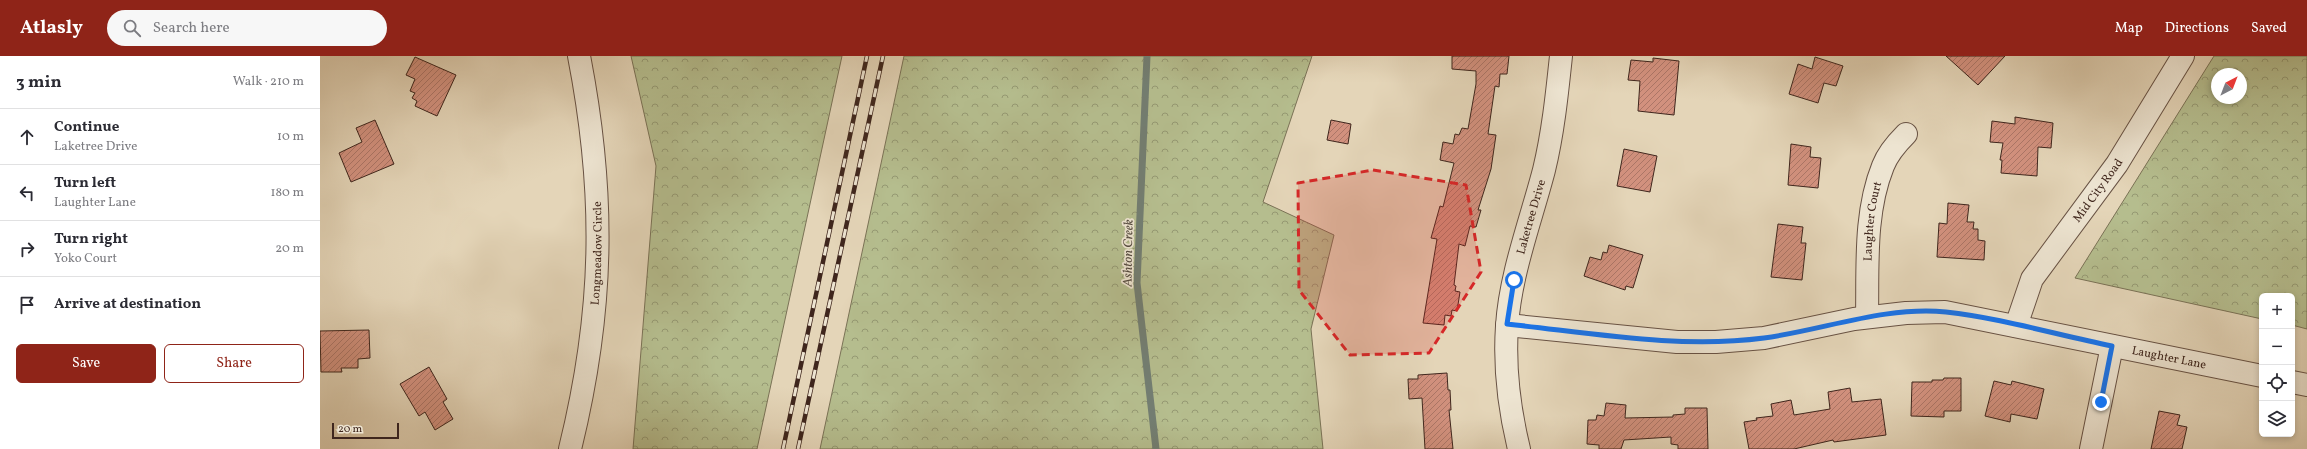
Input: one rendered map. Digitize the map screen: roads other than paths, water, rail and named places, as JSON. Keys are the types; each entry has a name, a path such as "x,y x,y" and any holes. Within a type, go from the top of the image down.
{"street":[{"name":"Longmeadow Circle","path":"570,449 591,348 599,242 597,175 589,108 579,56"},
{"name":"Laketree Drive","path":"1520,449 1510,414 1506,372 1507,324 1514,280 1544,167 1561,56"},
{"name":"Mid City Road","path":"2016,326 2032,279 2117,164 2184,56"},
{"name":"Laughter Court","path":"1868,317 1869,228 1877,185 1883,165 1894,147 1906,134"},
{"name":"Laughter Lane","path":"1507,324 1677,342 1716,342 1764,338 1868,317 1906,313 1945,312 2259,375"},
{"path":"2091,449 2112,346"},
{"path":"2295,383 2307,385"}],"waterway":[{"name":"Ashton Creek","path":"1147,56 1137,283 1156,449"}],"railway":[{"path":"783,449 867,56"},
{"path":"798,449 883,56"}]}
